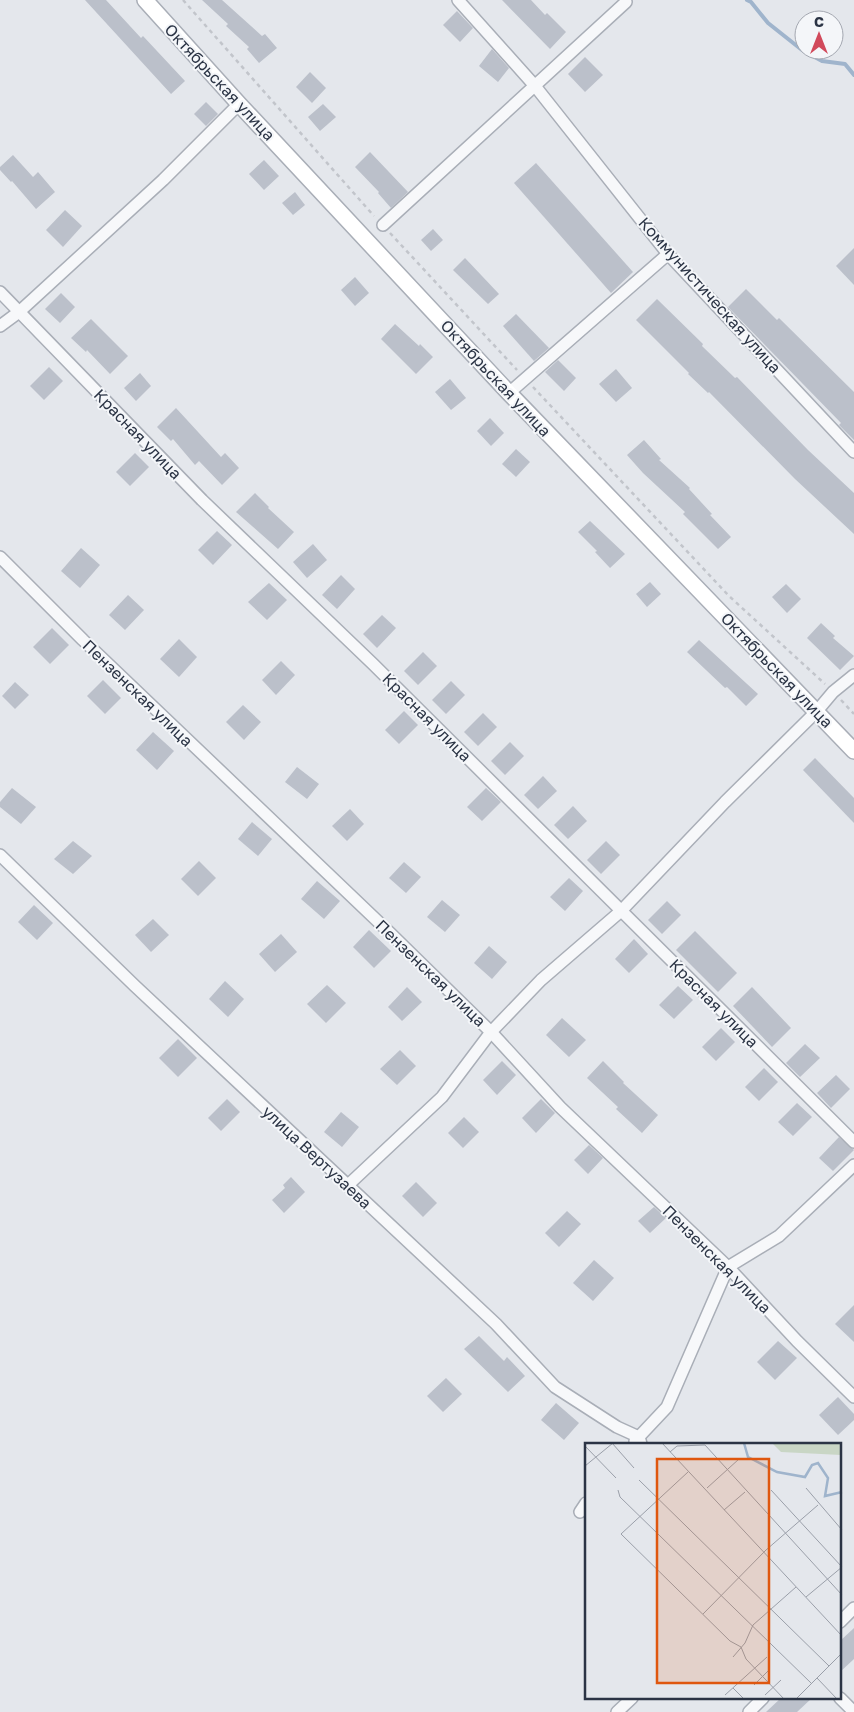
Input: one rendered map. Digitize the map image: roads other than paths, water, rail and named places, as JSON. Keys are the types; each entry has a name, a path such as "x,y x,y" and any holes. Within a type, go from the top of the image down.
{"main road":[{"name":"Октябрьская улица","path":"144,0 509,392 854,751"}],"street":[{"name":"Коммунистическая улица","path":"458,0 535,86 668,254 854,452"},
{"path":"383,225 626,2"},
{"path":"0,326 19,312 163,180 239,104"},
{"path":"509,392 668,254"},
{"name":"Красная улица","path":"0,292 202,500 373,664 854,1142"},
{"name":"Пензенская улица","path":"0,557 83,640 492,1032 560,1106 728,1267 854,1397"},
{"path":"347,1186 442,1097 492,1032 541,980 621,911 725,802 817,711 833,692 854,675"},
{"name":"улица Вертузаева","path":"0,855 135,986 496,1324 555,1388 617,1427 637,1442"},
{"path":"637,1442 667,1407 728,1267 779,1236 854,1165"},
{"path":"842,1620 854,1608"},
{"path":"617,1712 630,1700"},
{"path":"749,1712 761,1700"},
{"path":"842,1700 854,1712"}],"waterway":[{"path":"747,0 751,2 768,23 802,50 822,61 845,64 854,75"}]}
